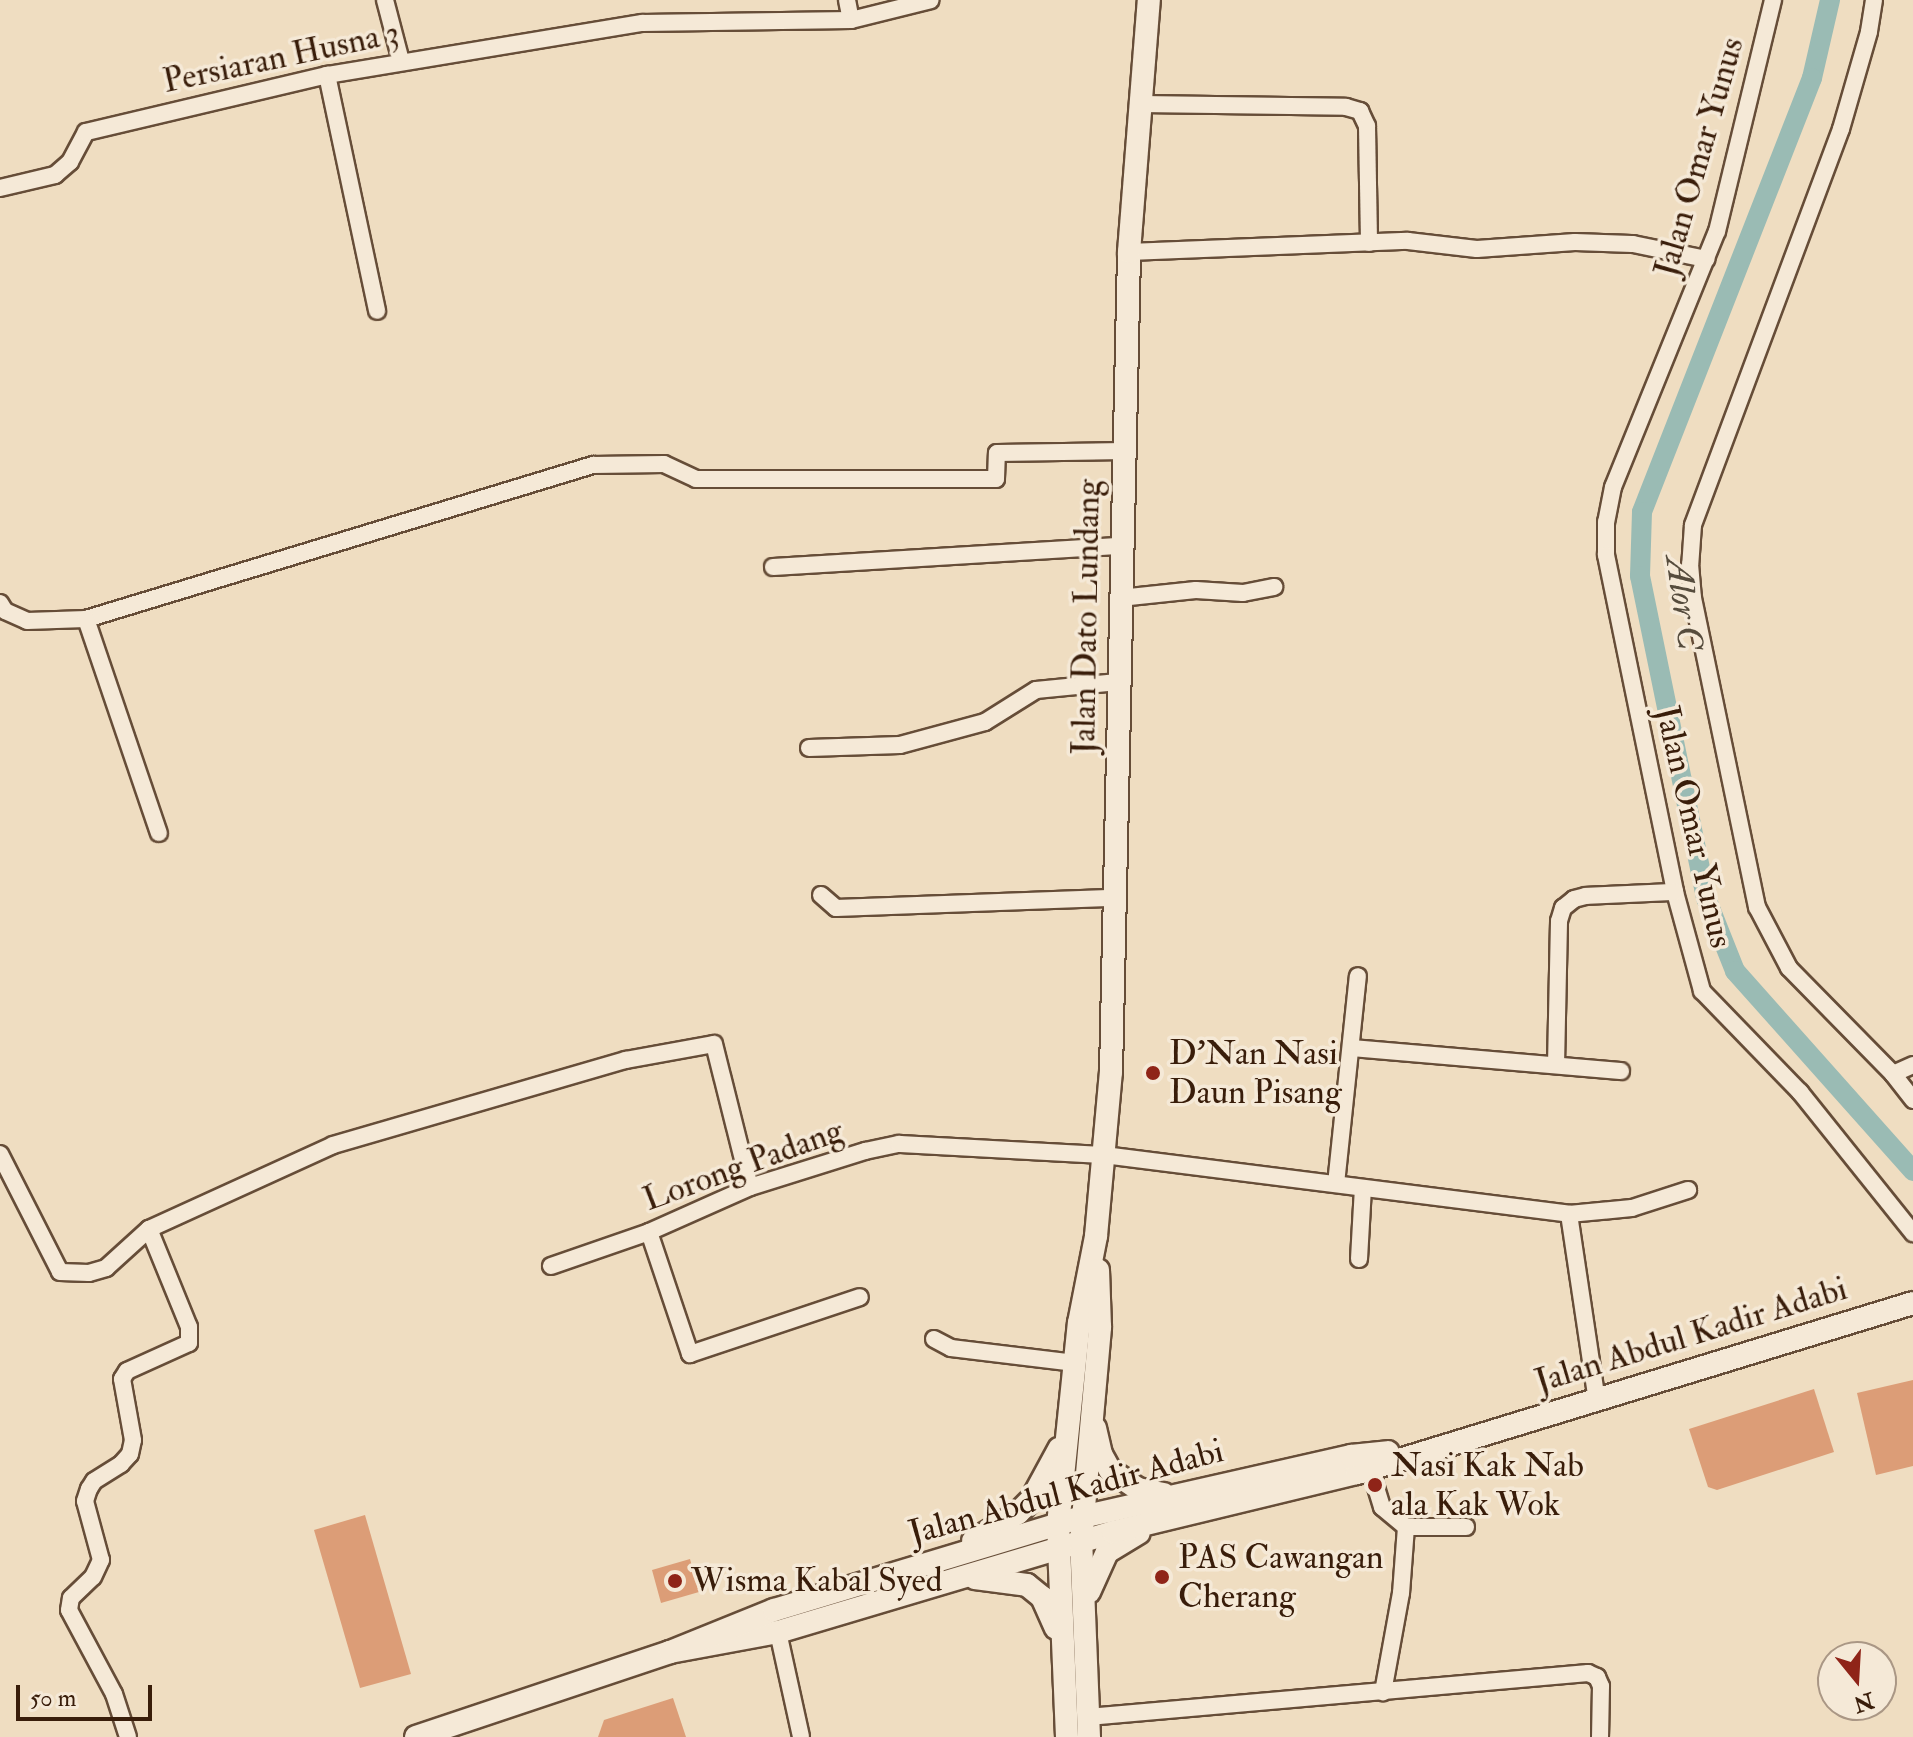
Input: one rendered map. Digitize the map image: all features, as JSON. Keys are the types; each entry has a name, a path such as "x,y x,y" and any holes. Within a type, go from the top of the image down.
{"main road":[{"name":"Jalan Dato Lundang","path":"1067,1737 1058,1536 1075,1363 1096,1236 1111,1072 1129,252 1149,0"},
{"name":"Jalan Dato Lundang","path":"1089,1727 1081,1541 1100,1327 1096,1236"},
{"name":"Jalan Abdul Kadir Adabi","path":"670,1652 778,1632 960,1578 1058,1536 1082,1517 1174,1506 1370,1468 1913,1303"},
{"path":"1092,1415 1101,1454 1110,1470 1138,1489 1174,1506"},
{"path":"941,1560 1000,1526 1032,1499 1055,1460 1068,1424"},
{"name":"Jalan Abdul Kadir Adabi","path":"416,1737 670,1652 774,1610 941,1560 1058,1536 1081,1541 1174,1506 1351,1456 1442,1444"},
{"path":"1084,1612 1094,1575 1107,1552 1174,1506"},
{"path":"960,1578 1027,1585 1042,1597 1062,1648"}],"street":[{"path":"385,0 401,61"},
{"path":"847,0 851,20"},
{"name":"Persiaran Husna 3","path":"0,188 55,175 70,162 86,132 327,75 642,23 851,20 931,0"},
{"name":"Jalan Omar Yunus","path":"1773,0 1717,231 1613,487 1606,522 1606,555 1675,892 1702,991 1800,1092 1913,1233"},
{"path":"1874,0 1869,32 1841,129 1693,525 1690,564 1693,598 1757,907 1789,968 1893,1074 1913,1100"},
{"path":"327,75 377,311"},
{"path":"1141,104 1346,107 1360,111 1367,126 1369,243"},
{"path":"1129,252 1408,241 1477,249 1575,242 1633,244 1706,259"},
{"path":"0,603 5,611 27,621 86,619 593,465 664,464 696,479 996,479 997,453 1124,451"},
{"path":"773,567 1121,546"},
{"path":"1120,598 1196,590 1243,593 1274,587"},
{"path":"86,619 159,833"},
{"path":"809,748 900,745 985,722 1036,690 1118,682"},
{"path":"1556,1065 1559,921 1563,908 1574,899 1586,896 1675,892"},
{"path":"821,895 836,908 1115,898"},
{"path":"1336,1184 1358,976"},
{"path":"0,1154 60,1272 89,1273 106,1268 149,1229 333,1145 601,1067 714,1044 750,1187"},
{"path":"1351,1048 1621,1071"},
{"path":"1893,1074 1913,1065"},
{"name":"Lorong Padang","path":"551,1266 649,1232 750,1187 865,1151 899,1144 1104,1155 1569,1214 1632,1208 1688,1190"},
{"path":"1359,1259 1363,1188"},
{"path":"1569,1214 1597,1401"},
{"path":"128,1737 114,1694 69,1610 71,1598 93,1577 101,1560 85,1501 89,1489 130,1454 133,1440 122,1379 127,1371 189,1343 189,1327 149,1229"},
{"path":"649,1232 690,1354 860,1297"},
{"path":"934,1339 951,1348 1075,1363"},
{"path":"1370,1468 1382,1507 1406,1527 1466,1527"},
{"path":"1383,1692 1401,1593 1406,1527"},
{"path":"778,1632 801,1737"},
{"path":"1089,1727 1383,1692 1588,1673 1597,1677 1601,1686 1600,1737"}],"building":[{"path":"1913,1380 1913,1466 1876,1475 1857,1393"},
{"path":"1814,1389 1834,1452 1717,1490 1708,1487 1689,1429"},
{"path":"365,1515 411,1674 360,1688 314,1530"},
{"name":"Wisma Kabal Syed","path":"690,1559 699,1592 661,1603 652,1570"},
{"path":"673,1698 686,1737 598,1737 604,1720"}],"waterway":[{"name":"Alor C","path":"1830,0 1812,78 1642,512 1640,576 1706,898 1735,971 1913,1171"}],"place":[{"name":"D’Nan Nasi Daun Pisang","path":"1153,1073"},
{"name":"Nasi Kak Nab ala Kak Wok","path":"1375,1485"},
{"name":"PAS Cawangan Cherang","path":"1162,1577"},
{"name":"Wisma Kabal Syed","path":"675,1581"}]}
